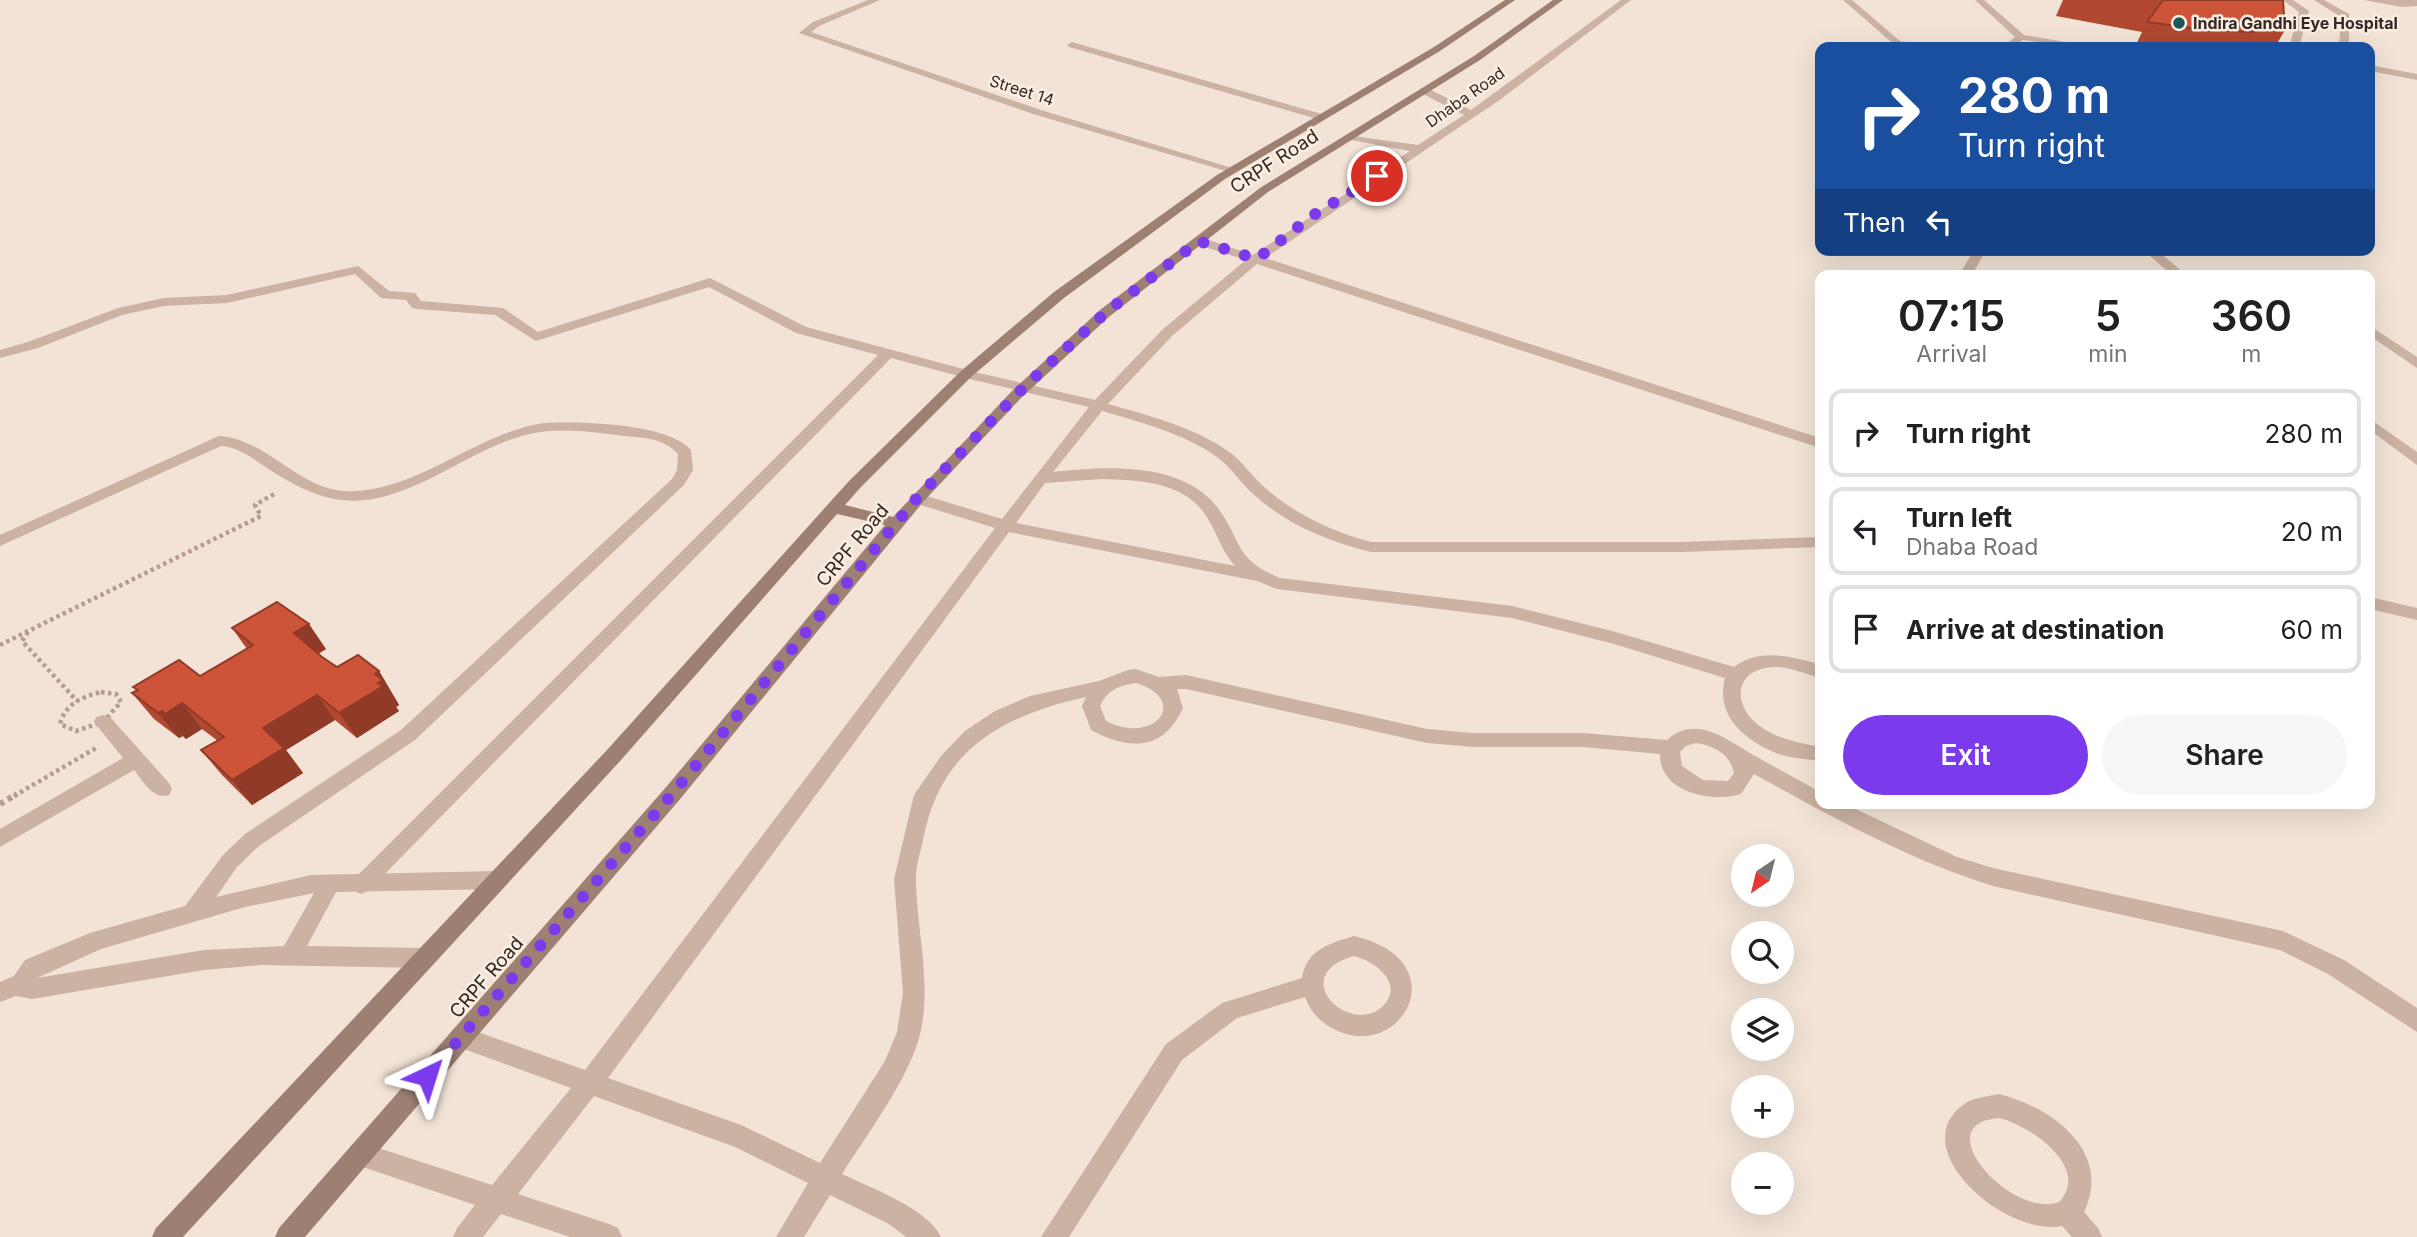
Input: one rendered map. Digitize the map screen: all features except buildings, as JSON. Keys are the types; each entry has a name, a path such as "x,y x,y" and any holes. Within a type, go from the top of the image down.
{"street":[{"name":"Street 14","path":"876,0 816,24 804,33 1037,112 1233,170"},
{"path":"165,1237 614,755 834,508 966,374 1059,295 1233,170 1437,49 1511,0"},
{"name":"CRPF Road","path":"288,1237 674,792 917,498 1024,387 1105,313 1264,190 1425,91 1559,0"},
{"name":"Dhaba Road","path":"466,1237 591,1084 1006,526 1098,407 1169,330 1312,216 1420,149 1567,47 1627,0"},
{"path":"1847,0 1896,42"},
{"path":"1979,0 2021,37 2055,42"},
{"path":"2287,0 2304,11 2295,42"},
{"path":"2318,0 2346,16 2344,42"},
{"path":"2368,0 2402,5 2417,3"},
{"path":"2014,42 2021,37"},
{"path":"1072,45 1321,117"},
{"path":"2375,69 2417,77"},
{"path":"1425,91 1471,114"},
{"path":"1350,137 1420,149"},
{"path":"1199,241 1815,441"},
{"path":"2156,256 2174,270"},
{"path":"0,354 33,345 118,312 164,302 226,299 358,270 386,295 410,296 418,305 498,311 536,337 710,282 801,330 1098,407 1184,434 1219,451 1257,489 1294,517 1327,534 1371,547 1681,547 1815,542"},
{"path":"2375,334 2417,364"},
{"path":"361,885 888,354"},
{"path":"0,541 219,441 237,442 319,493 345,498 394,490 517,433 550,427 594,428 655,435 672,439 686,453 685,470 678,482 437,709 408,735 252,840 230,861 193,912"},
{"path":"2375,427 2417,460"},
{"path":"1043,478 1069,474 1138,476 1183,487 1200,498 1212,513 1232,553 1243,567 1257,576"},
{"path":"917,498 952,506 1006,526 1257,576 1277,583 1512,612 1616,638 1735,674"},
{"path":"834,508 897,523"},
{"path":"2375,604 2417,614"},
{"path":"1815,669 1797,662 1772,659 1750,663 1735,674 1728,689 1731,707 1744,725 1774,744 1792,751 1815,753"},
{"path":"789,1237 894,1068 909,1032 914,993 905,879 915,827 925,795 948,761 972,736 1002,716 1037,701 1101,687 1123,677 1149,678 1160,682 1186,682 1427,736 1473,740 1583,740 1671,748"},
{"path":"1101,687 1091,706 1098,724 1121,737 1136,738 1150,735 1171,720 1175,709 1174,699 1160,682"},
{"path":"97,732 136,760 162,789"},
{"path":"1685,737 1708,737 1730,747 1743,765 1741,782 1734,788 1712,792 1687,783 1677,775 1669,756 1671,748 1685,737"},
{"path":"1738,756 1815,798"},
{"path":"0,839 136,760"},
{"path":"1837,809 1951,864 1993,877 2283,941 2321,957 2361,980 2417,1021"},
{"path":"425,958 261,955 204,960 32,989 23,988 22,982 26,973 47,960 98,940 193,912 310,884 498,880"},
{"path":"290,955 330,884"},
{"path":"0,992 22,982"},
{"path":"1054,1237 1174,1052 1230,1010 1311,985"},
{"path":"461,1037 741,1137 898,1215 928,1237"},
{"path":"1982,1107 2009,1109 2038,1120 2056,1134 2070,1152 2079,1170 2081,1187 2078,1202 2067,1212 2051,1218 2030,1217 1989,1195 1972,1178 1961,1159 1957,1141 1960,1125 1968,1114 1982,1107"},
{"path":"360,1154 609,1237"},
{"path":"2067,1212 2089,1237"}],"path":[{"path":"0,645 261,516 255,505 299,481"},
{"path":"28,631 22,641 77,701"},
{"path":"0,804 96,748 97,732"}],"place":[{"name":"Indira Gandhi Eye Hospital","path":"2179,23"}],"route":[{"path":"427,1076 674,792 917,498 1024,387 1105,313 1199,241 1257,259 1312,216 1377,176"}]}
